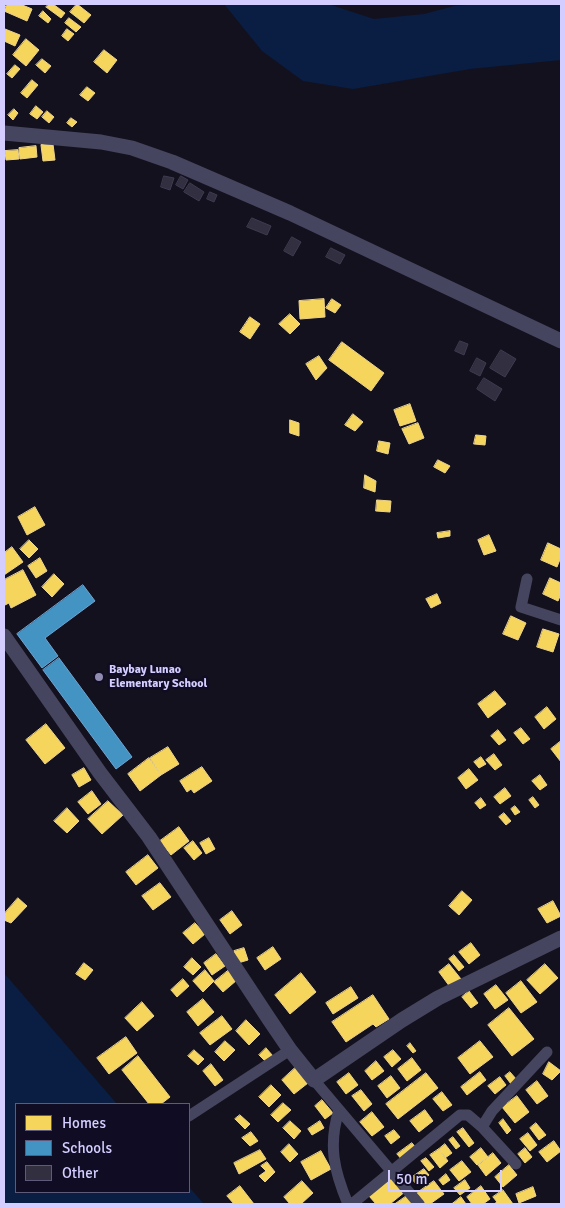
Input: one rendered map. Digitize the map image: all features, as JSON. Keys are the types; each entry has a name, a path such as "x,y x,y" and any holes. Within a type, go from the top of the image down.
{"street":[{"path":"4,133 101,142 132,148 172,162 290,213 561,341"},
{"path":"527,580 521,607 561,620"},
{"path":"4,636 100,773 149,837 290,1050 419,1204"},
{"path":"314,1080 402,1020 438,998 561,938"},
{"path":"190,1115 290,1050"},
{"path":"482,1127 492,1111 547,1052"},
{"path":"339,1110 334,1129 334,1161 338,1179 350,1204 392,1172 460,1115 468,1115 482,1127 516,1164"}],"water":[{"path":"224,4 328,4 374,19 424,14 454,6 561,4 561,60 470,69 353,89 303,81 262,51"},
{"path":"4,973 116,1103 15,1103 15,1193 190,1193 190,1188 204,1204 4,1204"}],"building: Homes":[{"path":"7,4 20,4 32,9 27,21 4,11"},
{"path":"49,4 53,4 65,13 61,18 46,7"},
{"path":"77,4 91,15 84,23 70,12"},
{"path":"43,11 51,19 48,23 39,16"},
{"path":"69,18 81,27 76,32 65,23"},
{"path":"5,29 20,35 15,46 4,41"},
{"path":"67,29 74,34 68,41 62,36"},
{"path":"26,39 39,50 26,66 13,55"},
{"path":"104,50 117,60 107,73 94,62"},
{"path":"42,59 51,66 45,73 36,65"},
{"path":"15,65 20,69 12,78 7,74"},
{"path":"32,80 38,85 27,98 21,93"},
{"path":"87,87 95,93 88,101 80,95"},
{"path":"36,106 43,112 37,119 30,114"},
{"path":"14,109 18,113 13,120 8,115"},
{"path":"47,111 54,117 49,123 42,117"},
{"path":"71,118 77,122 72,127 67,123"},
{"path":"53,144 55,160 43,161 41,145"},
{"path":"36,146 37,157 20,159 19,148"},
{"path":"18,150 19,159 6,160 5,151"},
{"path":"324,299 325,317 300,319 299,301"},
{"path":"332,299 341,305 335,313 326,308"},
{"path":"290,314 300,324 290,334 279,324"},
{"path":"250,317 260,324 250,339 240,332"},
{"path":"342,342 384,373 371,391 329,360"},
{"path":"319,356 327,368 316,380 306,364"},
{"path":"410,404 416,421 400,426 394,410"},
{"path":"353,414 363,422 355,431 345,425"},
{"path":"290,420 299,423 299,436 290,433"},
{"path":"418,423 424,438 409,444 402,429"},
{"path":"476,435 486,436 485,445 474,444"},
{"path":"379,441 390,443 388,454 377,451"},
{"path":"438,460 450,466 445,473 434,467"},
{"path":"365,475 376,481 375,492 364,488"},
{"path":"377,500 391,501 390,512 376,511"},
{"path":"35,507 45,525 27,535 18,517"},
{"path":"450,531 450,536 438,538 437,533"},
{"path":"489,535 496,551 484,555 478,540"},
{"path":"29,540 38,549 29,558 20,549"},
{"path":"548,543 561,549 561,557 557,567 541,560"},
{"path":"12,547 23,562 4,575 4,553"},
{"path":"40,558 47,571 36,578 28,566"},
{"path":"23,570 36,595 11,608 9,603 5,605 4,580"},
{"path":"54,574 64,584 52,597 42,587"},
{"path":"550,578 561,583 561,594 558,601 543,594"},
{"path":"437,594 441,603 431,608 426,599"},
{"path":"511,616 526,623 518,640 503,634"},
{"path":"543,629 559,634 553,652 537,647"},
{"path":"495,691 506,704 488,718 478,704"},
{"path":"547,707 556,719 544,729 535,717"},
{"path":"46,724 65,748 45,764 26,740"},
{"path":"521,728 530,739 523,744 514,733"},
{"path":"498,730 506,740 499,745 491,736"},
{"path":"561,741 561,762 551,749"},
{"path":"168,747 179,764 161,775 150,758"},
{"path":"494,754 502,765 495,770 486,760"},
{"path":"481,757 486,764 479,768 474,762"},
{"path":"149,758 161,775 140,791 128,774"},
{"path":"202,767 212,781 194,793 191,789 187,792 180,781"},
{"path":"84,768 91,780 79,787 72,775"},
{"path":"469,769 478,780 466,789 458,778"},
{"path":"540,775 547,785 540,790 532,781"},
{"path":"505,788 511,796 500,804 494,797"},
{"path":"92,791 101,804 88,814 78,802"},
{"path":"533,797 539,805 535,808 529,800"},
{"path":"481,798 486,805 480,809 475,803"},
{"path":"108,801 123,815 102,834 88,819"},
{"path":"515,806 520,812 515,815 511,809"},
{"path":"67,808 79,821 67,833 54,821"},
{"path":"504,813 511,821 506,825 499,817"},
{"path":"179,827 189,841 171,855 160,841"},
{"path":"209,838 215,849 206,854 200,843"},
{"path":"193,841 202,853 194,860 184,848"},
{"path":"148,855 158,868 136,885 126,872"},
{"path":"160,883 171,897 153,910 142,896"},
{"path":"462,891 472,900 459,915 449,906"},
{"path":"18,898 27,906 11,923 4,920 4,914"},
{"path":"553,901 561,916 547,923 538,909"},
{"path":"232,911 242,925 230,934 220,920"},
{"path":"195,923 205,934 193,944 183,933"},
{"path":"471,943 480,955 469,964 459,952"},
{"path":"273,947 281,959 265,970 257,958"},
{"path":"244,948 248,960 238,963 234,951"},
{"path":"216,954 225,966 212,975 204,963"},
{"path":"454,955 464,967 459,971 449,959"},
{"path":"192,958 201,967 193,975 184,967"},
{"path":"84,963 93,970 85,980 76,974"},
{"path":"449,964 461,979 450,987 439,972"},
{"path":"545,964 558,978 540,994 527,980"},
{"path":"205,970 214,981 203,992 193,981"},
{"path":"229,970 237,980 223,992 214,982"},
{"path":"301,973 316,992 290,1014 275,995"},
{"path":"183,979 189,986 177,997 171,990"},
{"path":"521,981 537,1002 521,1013 506,993"},
{"path":"496,985 508,1000 495,1009 484,994"},
{"path":"351,987 358,998 333,1014 326,1003"},
{"path":"469,991 478,1003 471,1008 462,997"},
{"path":"373,995 389,1019 376,1027 373,1024 346,1042 332,1022"},
{"path":"203,999 214,1012 198,1026 187,1012"},
{"path":"142,1002 154,1016 137,1031 125,1018"},
{"path":"509,1008 534,1039 512,1056 488,1025"},
{"path":"222,1016 232,1029 210,1045 200,1033"},
{"path":"246,1020 260,1034 249,1045 236,1031"},
{"path":"126,1037 137,1053 109,1074 97,1058"},
{"path":"225,1041 235,1050 224,1061 215,1052"},
{"path":"480,1041 493,1057 470,1074 458,1058"},
{"path":"410,1043 416,1051 413,1053 407,1046"},
{"path":"266,1048 273,1056 267,1063 259,1055"},
{"path":"194,1050 204,1059 198,1065 188,1056"},
{"path":"393,1050 401,1059 392,1067 384,1057"},
{"path":"138,1056 170,1097 162,1103 148,1103 122,1070"},
{"path":"412,1058 421,1070 407,1081 398,1069"},
{"path":"376,1061 384,1071 372,1080 365,1071"},
{"path":"549,1062 561,1071 552,1080 543,1074"},
{"path":"211,1064 223,1080 215,1086 203,1071"},
{"path":"295,1068 308,1083 294,1094 282,1080"},
{"path":"480,1072 486,1080 467,1095 461,1087"},
{"path":"510,1072 517,1080 511,1084 505,1076"},
{"path":"349,1073 358,1085 346,1094 337,1082"},
{"path":"426,1073 438,1088 398,1119 386,1104"},
{"path":"391,1076 400,1088 387,1098 378,1086"},
{"path":"500,1077 506,1085 495,1094 488,1086"},
{"path":"537,1081 548,1096 537,1104 526,1090"},
{"path":"271,1085 281,1095 269,1107 259,1097"},
{"path":"361,1090 372,1104 364,1111 352,1096"},
{"path":"442,1092 452,1105 443,1111 433,1099"},
{"path":"517,1096 529,1112 515,1123 502,1107"},
{"path":"322,1100 333,1113 325,1119 315,1106"},
{"path":"283,1103 291,1110 278,1122 271,1115"},
{"path":"425,1110 433,1121 419,1132 410,1121"},
{"path":"372,1112 384,1127 372,1136 360,1122"},
{"path":"240,1115 250,1124 245,1129 235,1119"},
{"path":"503,1119 511,1130 507,1134 499,1123"},
{"path":"290,1121 301,1131 294,1139 283,1128"},
{"path":"320,1121 324,1128 312,1135 308,1129"},
{"path":"536,1123 546,1135 539,1140 530,1128"},
{"path":"463,1128 474,1143 469,1147 457,1132"},
{"path":"394,1130 400,1137 391,1144 385,1136"},
{"path":"251,1132 258,1141 250,1146 242,1138"},
{"path":"528,1133 537,1145 530,1151 520,1139"},
{"path":"453,1137 460,1146 456,1149 449,1140"},
{"path":"554,1141 561,1151 547,1162 539,1152"},
{"path":"412,1143 417,1149 402,1160 397,1154"},
{"path":"289,1144 298,1154 290,1162 281,1152"},
{"path":"445,1144 452,1153 445,1158 439,1149"},
{"path":"481,1148 488,1157 477,1165 470,1157"},
{"path":"525,1148 532,1157 525,1163 518,1154"},
{"path":"439,1149 448,1161 440,1168 430,1155"},
{"path":"260,1150 266,1159 239,1174 234,1163"},
{"path":"321,1151 331,1169 311,1180 301,1162"},
{"path":"493,1153 501,1163 486,1176 478,1165"},
{"path":"426,1158 434,1167 429,1171 421,1161"},
{"path":"462,1161 471,1172 459,1181 450,1170"},
{"path":"267,1162 275,1172 265,1182 259,1176 266,1171 261,1166"},
{"path":"509,1165 517,1175 503,1187 495,1177"},
{"path":"424,1169 429,1175 417,1185 411,1178"},
{"path":"446,1174 450,1180 443,1185 439,1180"},
{"path":"394,1176 406,1191 390,1204 376,1204 369,1196"},
{"path":"465,1180 470,1188 460,1195 454,1188"},
{"path":"302,1181 313,1193 301,1204 290,1204 284,1197"},
{"path":"434,1181 444,1194 430,1204 426,1204 417,1193"},
{"path":"240,1186 254,1204 234,1204 227,1196"},
{"path":"481,1186 490,1199 483,1204 472,1204 467,1197"},
{"path":"533,1187 536,1196 519,1203 516,1194"},
{"path":"503,1190 513,1204 494,1204 497,1202 493,1197"},
{"path":"408,1195 415,1204 395,1204"},
{"path":"461,1197 466,1204 452,1204"}],"building: Schools":[{"path":"83,585 95,601 45,638 58,656 42,668 17,634"},
{"path":"59,658 132,757 116,769 43,670"}],"building: Other":[{"path":"164,176 174,178 170,190 161,187"},
{"path":"181,176 188,180 183,189 176,185"},
{"path":"190,183 204,192 199,201 184,192"},
{"path":"210,192 217,195 214,202 207,199"},
{"path":"252,218 271,226 267,235 247,227"},
{"path":"292,237 301,242 293,256 284,251"},
{"path":"331,248 345,255 340,264 326,257"},
{"path":"460,341 468,344 464,355 455,351"},
{"path":"501,350 516,359 505,377 490,368"},
{"path":"477,358 486,363 480,376 470,371"},
{"path":"484,378 502,389 495,401 477,389"}],"place":[{"name":"Baybay Lunao Elementary School","path":"99,677"}]}
